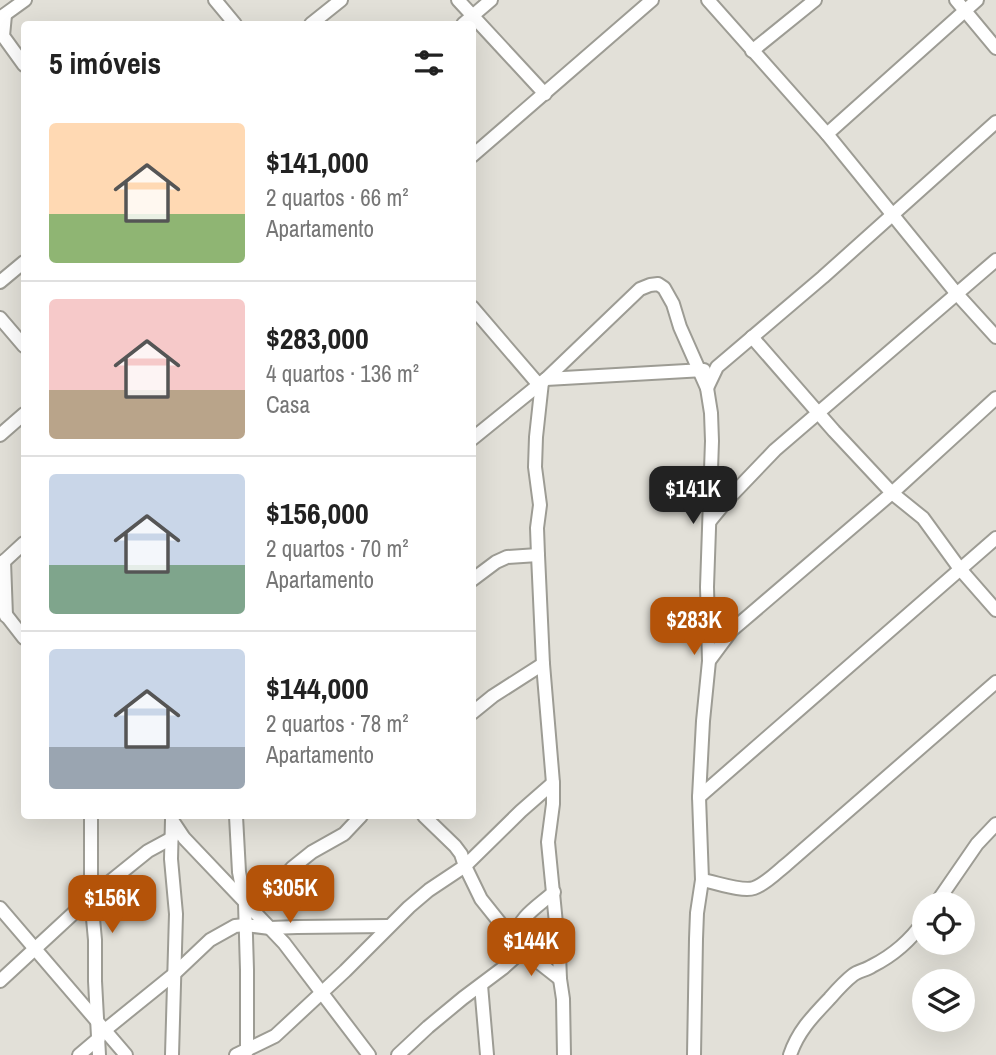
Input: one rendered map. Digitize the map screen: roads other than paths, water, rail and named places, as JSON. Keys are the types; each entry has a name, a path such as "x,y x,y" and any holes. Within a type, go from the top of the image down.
{"street":[{"path":"21,61 3,36 2,16 25,0"},
{"path":"215,0 232,21"},
{"path":"315,21 341,0"},
{"path":"458,0 468,21 491,0"},
{"path":"476,153 652,0"},
{"path":"708,0 827,134 957,294 996,337"},
{"path":"752,51 815,0"},
{"path":"827,134 961,5 977,0"},
{"path":"961,5 996,48"},
{"path":"476,29 545,94"},
{"path":"706,388 718,367 996,122"},
{"path":"710,521 727,499 775,450 996,260"},
{"path":"0,282 21,264"},
{"path":"476,436 542,382 640,289 658,284 664,288 673,304 706,388 712,431 707,587 709,662 699,797 702,880 697,913 694,1055"},
{"path":"476,311 542,382 534,457 540,505 537,528 543,664 553,783 548,842 554,892 564,1055"},
{"path":"0,318 21,342"},
{"path":"752,338 891,492 923,517 960,569 996,610"},
{"path":"542,382 709,370 718,367"},
{"path":"709,662 732,630 996,398"},
{"path":"0,435 21,417"},
{"path":"699,797 996,538"},
{"path":"21,546 2,563 3,612 21,634"},
{"path":"476,577 507,557 538,555"},
{"path":"476,710 543,664"},
{"path":"702,880 741,888 752,888 764,882 996,682"},
{"path":"236,819 239,872 249,907 246,925 242,1053 275,1037 388,926 419,898 465,866 553,783"},
{"path":"91,819 91,897 101,1030 99,1055"},
{"path":"172,819 171,859 176,914 172,1055"},
{"path":"173,819 184,838 285,943 369,1055"},
{"path":"249,907 292,868 312,852 345,834 358,819"},
{"path":"427,819 461,854 481,899 513,939 560,979"},
{"path":"944,892 977,844 996,824"},
{"path":"0,981 91,897 148,851 172,838"},
{"path":"513,939 523,917 554,892"},
{"path":"0,908 101,1030 126,1055"},
{"path":"79,1055 101,1030 173,975 210,940 235,926 388,926"},
{"path":"398,1055 428,1027 523,950 556,927"},
{"path":"790,1055 806,1024 841,987 855,974 896,952 912,938"},
{"path":"481,985 487,1055"}]}
